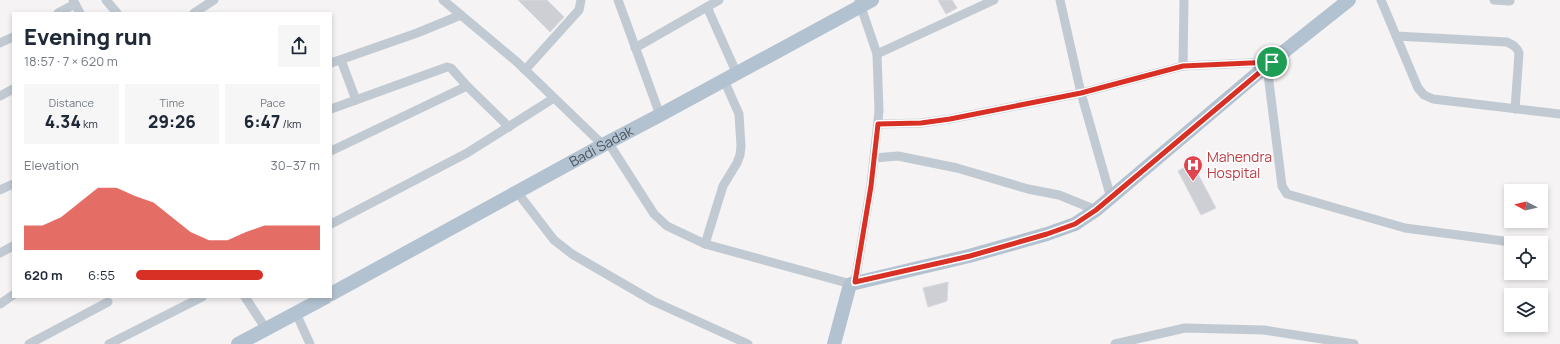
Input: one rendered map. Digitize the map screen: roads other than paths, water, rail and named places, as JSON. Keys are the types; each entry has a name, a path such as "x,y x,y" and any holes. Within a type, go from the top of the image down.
{"main road":[{"path":"834,344 848,288 853,283 970,256 1047,234 1075,224 1111,198 1270,64 1349,0"},
{"name":"Badi Sadak","path":"332,293 605,143 730,77 863,2"},
{"path":"238,344 324,298"}],"street":[{"path":"106,0 115,12"},
{"path":"196,12 214,0"},
{"path":"443,0 525,70 605,143 660,221 676,231 705,244 853,283 874,158 879,111 877,54 863,2"},
{"path":"525,70 578,10 581,0"},
{"path":"618,0 660,115"},
{"path":"635,48 719,0"},
{"path":"877,54 994,0"},
{"path":"1060,0 1081,93 1111,198"},
{"path":"1183,66 1184,0"},
{"path":"1381,0 1418,88 1424,96 1433,99 1560,114"},
{"path":"1494,0 1510,1"},
{"path":"59,12 74,2 79,12"},
{"path":"705,244 723,186 737,163 741,146 739,114 730,77 707,7"},
{"path":"332,63 416,33 461,15"},
{"path":"1396,36 1507,42 1513,45 1517,49 1518,54 1516,109"},
{"path":"0,43 12,37"},
{"path":"341,60 356,100"},
{"path":"878,124 939,121 1081,93 1183,66 1270,64 1282,186 1287,194 1405,228 1504,241"},
{"path":"332,109 447,67 451,68 467,86 509,127"},
{"path":"332,151 467,86"},
{"path":"0,96 12,90"},
{"path":"332,223 467,153 554,98"},
{"path":"874,158 898,156 957,168 1059,195 1096,210"},
{"path":"0,190 12,184"},
{"path":"517,192 554,240 572,254 653,301 748,344"},
{"path":"0,252 12,246"},
{"path":"0,304 12,296"},
{"path":"110,344 200,298"},
{"path":"245,298 266,329"},
{"path":"29,344 108,302"},
{"path":"296,313 310,344"},
{"path":"1115,344 1185,328 1264,330 1354,344"}],"place":[{"name":"Mahendra Hospital","path":"1193,182"}]}
